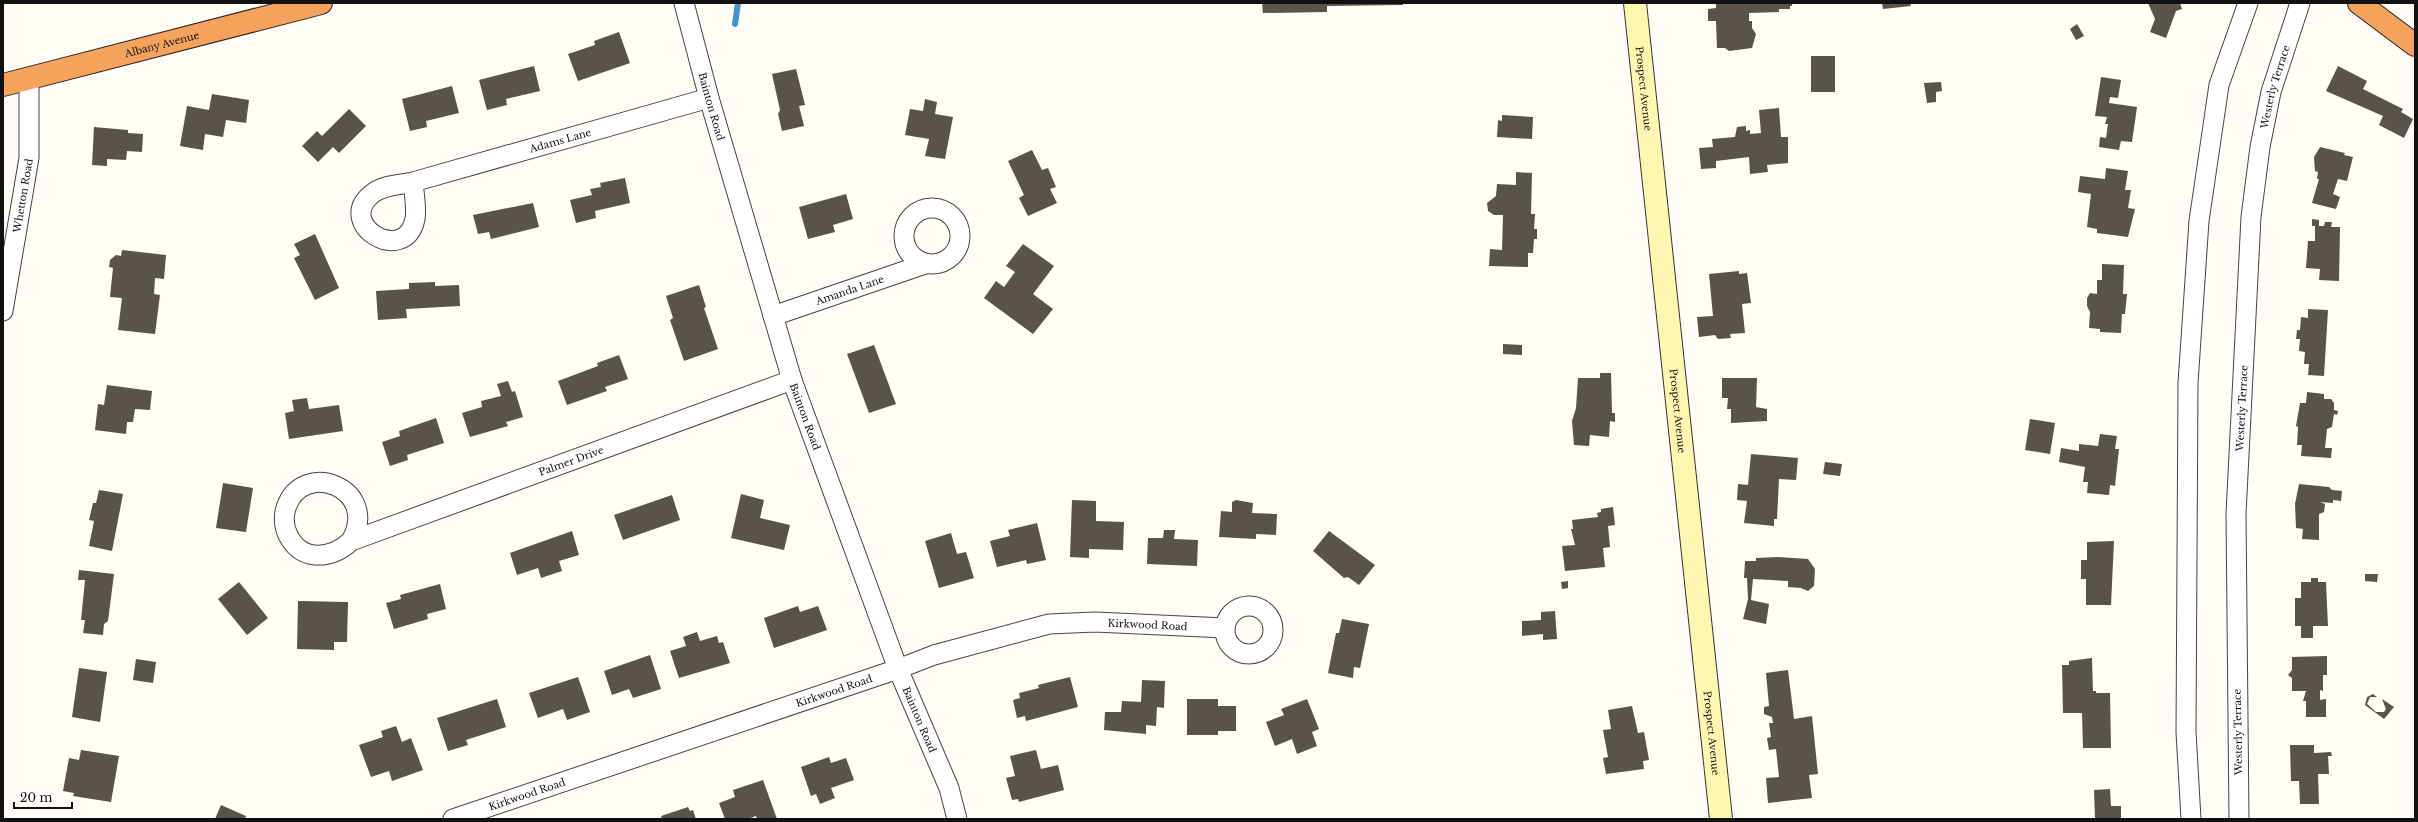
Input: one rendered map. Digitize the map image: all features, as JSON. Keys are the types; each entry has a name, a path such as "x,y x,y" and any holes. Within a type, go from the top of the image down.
{"highway":[{"name":"Albany Avenue","path":"3,85 289,7 321,3"},
{"path":"2359,3 2415,45"}],"main road":[{"name":"Prospect Avenue","path":"1635,3 1721,819"}],"street":[{"name":"Bainton Road","path":"684,3 709,98 792,380 898,669 950,788 957,819"},
{"path":"2191,819 2186,732 2188,383 2199,229 2219,85 2248,3"},
{"name":"Westerly Terrace","path":"2239,819 2236,514 2251,217 2260,147 2271,92 2300,3"},
{"name":"Whetton Road","path":"3,311 29,158 29,78"},
{"name":"Adams Lane","path":"413,182 709,98"},
{"name":"Amanda Lane","path":"773,316 925,264"},
{"name":"Palmer Drive","path":"351,541 792,380"},
{"name":"Kirkwood Road","path":"453,819 898,669 942,652 1048,624 1095,622 1225,628"}],"building":[{"path":"1262,3 1403,3 1403,5 1327,6 1327,12 1263,13"},
{"path":"1716,3 1792,3 1792,6 1790,6 1790,9 1779,9 1779,12 1749,13 1749,21 1752,21 1752,28 1756,34 1752,48 1729,51 1725,48 1717,48 1716,21 1708,21 1708,9 1716,8"},
{"path":"1882,3 1910,3 1911,6 1883,9"},
{"path":"2148,3 2180,3 2182,9 2176,11 2166,38 2150,32 2155,19"},
{"path":"2077,24 2084,36 2076,40 2070,29"},
{"path":"619,32 630,63 578,81 568,54 595,45 594,41"},
{"path":"1811,56 1835,56 1835,92 1811,92"},
{"path":"534,66 540,91 506,99 507,105 487,110 479,80"},
{"path":"2338,66 2367,81 2363,89 2403,109 2401,112 2413,119 2404,138 2379,125 2383,116 2326,91"},
{"path":"796,69 805,105 799,106 804,126 782,131 778,114 780,110 772,74"},
{"path":"2101,77 2121,80 2118,98 2110,97 2109,103 2137,107 2132,142 2121,141 2119,150 2099,147 2100,137 2106,138 2108,124 2105,124 2107,117 2095,116"},
{"path":"1941,82 1942,91 1936,92 1936,102 1927,103 1924,83"},
{"path":"452,86 459,113 426,121 427,127 410,131 402,99"},
{"path":"212,94 249,100 246,123 226,120 223,137 205,134 203,150 180,146 187,106 209,110"},
{"path":"925,99 937,102 935,114 953,117 945,159 925,156 929,139 905,135 910,109 923,111"},
{"path":"1779,108 1781,137 1788,137 1788,163 1767,165 1768,172 1750,174 1749,157 1716,161 1716,168 1701,169 1699,148 1713,147 1712,139 1735,137 1737,127 1746,126 1746,131 1750,130 1750,134 1761,133 1759,110"},
{"path":"349,109 366,126 339,153 333,147 318,162 302,146 317,131 322,136"},
{"path":"1502,115 1533,117 1532,139 1497,137 1498,120 1502,121"},
{"path":"94,127 128,130 128,133 143,134 142,152 127,151 126,160 107,159 107,166 92,165"},
{"path":"2320,147 2345,153 2344,155 2353,157 2347,181 2338,179 2333,194 2340,197 2336,209 2312,203 2319,179 2317,179 2318,172 2315,171 2314,157"},
{"path":"1032,150 1042,170 1048,168 1056,187 1050,189 1057,203 1028,216 1019,198 1024,195 1008,161"},
{"path":"2106,168 2128,171 2125,190 2131,190 2128,208 2135,209 2128,237 2097,233 2097,229 2087,227 2091,194 2078,192 2080,176 2105,179"},
{"path":"1516,172 1532,173 1531,214 1535,214 1534,229 1537,229 1537,239 1534,239 1533,253 1528,253 1528,267 1489,266 1490,249 1502,250 1503,215 1494,215 1488,211 1487,203 1496,196 1497,184 1516,185"},
{"path":"625,178 630,203 595,211 596,218 576,223 570,200 592,195 590,189 601,187 600,183"},
{"path":"846,194 853,219 833,225 835,232 808,239 799,207"},
{"path":"533,203 539,227 491,239 489,232 478,234 473,215"},
{"path":"2312,219 2319,220 2319,226 2324,226 2325,222 2332,222 2331,227 2340,227 2339,281 2319,280 2320,269 2306,268 2308,241 2315,241 2315,226 2312,226"},
{"path":"315,234 339,288 315,300 294,258 300,255 294,244"},
{"path":"1023,244 1054,266 1033,294 1053,309 1033,334 984,298 996,281 1004,287 1015,272 1006,266"},
{"path":"122,250 166,255 164,279 155,278 154,294 160,295 155,334 118,330 122,298 110,297 113,268 109,267 110,260 116,255 121,256"},
{"path":"2102,264 2124,265 2123,294 2127,294 2125,314 2122,314 2121,333 2100,332 2100,329 2089,328 2090,312 2087,306 2087,298 2090,293 2097,294 2097,280 2102,280"},
{"path":"1739,271 1739,274 1747,273 1751,303 1742,304 1745,333 1730,334 1731,338 1718,339 1715,335 1699,337 1697,317 1713,316 1709,274"},
{"path":"435,282 435,286 459,285 460,306 406,309 407,318 378,320 376,291 409,289 409,283"},
{"path":"699,285 706,307 704,308 718,349 684,361 670,320 673,318 666,296"},
{"path":"2308,309 2328,310 2324,376 2308,375 2309,364 2304,364 2305,352 2299,351 2300,339 2296,339 2297,330 2300,330 2301,317 2308,318"},
{"path":"1503,344 1522,345 1522,355 1503,354"},
{"path":"874,345 896,404 869,413 847,354"},
{"path":"619,355 628,379 605,387 607,391 567,405 558,381 598,366 597,363"},
{"path":"1600,373 1611,373 1612,413 1615,413 1615,422 1610,421 1609,437 1590,435 1589,446 1574,445 1572,421 1576,408 1578,378 1600,378"},
{"path":"1722,378 1757,378 1756,407 1767,409 1767,421 1731,423 1731,409 1727,409 1728,398 1722,398"},
{"path":"508,381 512,392 515,391 523,417 506,422 508,426 470,437 462,413 482,407 481,401 501,396 497,384"},
{"path":"107,385 152,391 150,410 135,409 133,422 127,422 126,434 95,430 98,404 104,405"},
{"path":"2307,392 2324,394 2324,399 2331,399 2334,403 2334,410 2338,411 2337,415 2334,414 2332,427 2327,429 2325,448 2332,448 2331,458 2301,456 2302,445 2297,445 2298,427 2296,426 2300,403 2306,403"},
{"path":"307,398 309,409 339,405 343,431 289,439 285,413 294,411 292,400"},
{"path":"436,418 444,443 407,455 408,460 390,466 382,442 400,436 399,431"},
{"path":"2030,419 2055,423 2050,454 2025,450"},
{"path":"2100,434 2117,436 2115,449 2119,449 2115,486 2110,485 2109,495 2087,493 2088,482 2083,482 2085,467 2059,462 2061,448 2079,451 2079,444 2098,446"},
{"path":"1751,454 1798,458 1796,480 1779,479 1777,519 1774,519 1774,526 1744,523 1747,501 1737,500 1738,484 1748,485"},
{"path":"1825,462 1842,464 1840,476 1823,474"},
{"path":"223,483 253,488 246,532 216,528"},
{"path":"2299,484 2329,487 2332,490 2342,491 2341,501 2333,500 2333,503 2320,502 2325,504 2324,512 2319,514 2319,540 2302,539 2303,529 2296,528 2295,504"},
{"path":"99,490 123,494 112,551 89,546 94,521 89,520 93,503 96,503"},
{"path":"741,494 764,500 760,518 790,525 784,550 731,538"},
{"path":"672,495 680,520 623,540 614,515"},
{"path":"1072,500 1096,501 1096,521 1124,522 1123,550 1089,549 1089,558 1070,557"},
{"path":"1236,500 1253,503 1252,513 1277,514 1276,535 1256,534 1256,539 1219,537 1221,511 1232,512 1232,502"},
{"path":"1613,507 1615,525 1608,526 1610,547 1603,548 1605,567 1565,571 1562,546 1575,545 1571,529 1573,529 1572,520 1598,517 1597,513 1601,512 1601,509"},
{"path":"1037,523 1046,560 1027,564 1026,560 997,567 990,541 1010,536 1008,530"},
{"path":"1164,530 1175,530 1174,539 1198,540 1197,566 1147,564 1148,538 1163,538"},
{"path":"572,531 579,555 559,561 562,571 541,578 538,568 517,575 510,553"},
{"path":"1329,531 1375,565 1359,585 1348,577 1344,578 1313,551"},
{"path":"951,533 957,554 966,552 974,578 939,588 925,541"},
{"path":"2114,541 2111,605 2086,605 2086,579 2081,579 2081,560 2087,560 2087,542"},
{"path":"1778,557 1808,559 1815,569 1814,586 1808,591 1801,588 1788,587 1788,581 1753,579 1751,600 1769,604 1766,624 1743,619 1748,599 1747,578 1744,578 1745,561 1756,561 1756,558"},
{"path":"79,570 114,574 108,621 104,624 103,635 83,633 85,620 81,620 85,580 78,580"},
{"path":"2365,574 2378,574 2377,582 2365,581"},
{"path":"2311,578 2318,578 2318,582 2326,582 2328,626 2313,626 2313,638 2301,638 2301,626 2295,626 2295,598 2301,598 2301,582 2311,582"},
{"path":"1568,581 1568,588 1562,589 1561,582"},
{"path":"239,582 268,618 247,635 218,599"},
{"path":"440,584 446,609 427,614 428,619 394,629 386,603 401,599 400,595"},
{"path":"298,601 348,602 347,642 334,642 334,650 297,649"},
{"path":"798,606 800,612 818,606 827,630 774,648 764,618"},
{"path":"1555,611 1557,639 1543,640 1543,634 1522,636 1522,621 1541,620 1541,612"},
{"path":"1342,619 1369,624 1360,668 1354,667 1353,678 1328,673 1336,633 1339,633"},
{"path":"697,632 700,641 717,636 719,643 723,642 730,663 679,678 670,651 686,646 683,637"},
{"path":"650,655 661,689 633,698 629,689 612,695 604,671"},
{"path":"2327,656 2327,675 2323,675 2323,691 2320,690 2320,700 2326,699 2326,717 2306,717 2306,701 2303,701 2306,691 2292,691 2292,678 2288,675 2292,670 2292,657"},
{"path":"2092,658 2093,691 2096,691 2096,693 2110,693 2111,748 2083,748 2082,713 2063,713 2062,665 2069,665 2069,661"},
{"path":"136,659 156,662 153,683 133,680"},
{"path":"79,668 107,672 100,722 72,717"},
{"path":"1788,670 1794,719 1812,716 1818,774 1809,775 1812,798 1768,803 1766,778 1779,777 1776,749 1769,750 1767,738 1771,737 1769,723 1773,723 1772,717 1764,714 1764,707 1769,706 1766,673"},
{"path":"578,677 590,712 567,720 563,709 538,718 529,693"},
{"path":"1070,677 1078,707 1026,721 1025,716 1017,718 1013,700 1020,698 1019,693 1039,688 1038,685"},
{"path":"1142,680 1165,681 1164,708 1157,707 1156,726 1146,725 1146,734 1104,730 1105,712 1121,712 1122,701 1141,702"},
{"path":"2373,694 2377,697 2370,697 2367,704 2376,712 2384,712 2386,709 2382,699 2394,707 2384,719 2365,705 2367,697"},
{"path":"497,699 506,727 466,740 468,745 448,751 437,718"},
{"path":"1187,699 1218,699 1218,706 1236,706 1236,731 1218,731 1218,735 1187,735"},
{"path":"1307,699 1319,729 1312,732 1317,746 1297,754 1292,739 1275,746 1266,722 1284,715 1281,709"},
{"path":"1632,706 1638,733 1644,732 1649,760 1643,761 1644,769 1606,774 1603,758 1608,757 1603,730 1611,729 1608,710"},
{"path":"396,726 402,742 411,738 423,770 392,781 389,771 371,777 359,745 383,737 381,731"},
{"path":"2290,745 2314,745 2314,753 2331,752 2332,756 2328,756 2329,774 2318,774 2319,804 2300,804 2299,781 2291,781"},
{"path":"81,750 119,756 111,802 73,796 74,793 63,791 69,758 79,760"},
{"path":"1036,750 1041,769 1058,765 1064,790 1019,802 1018,799 1012,800 1006,778 1015,776 1010,756"},
{"path":"829,757 831,763 846,758 854,780 831,788 835,798 820,804 816,794 811,796 801,767"},
{"path":"763,780 777,819 757,819 756,816 748,819 725,819 719,803 735,797 733,790"},
{"path":"2110,789 2111,806 2121,806 2121,819 2095,819 2094,790"},
{"path":"221,805 246,816 245,819 215,819"},
{"path":"688,807 690,811 693,810 696,819 662,819 661,816"}],"waterway":[{"path":"735,24 738,3"}]}
